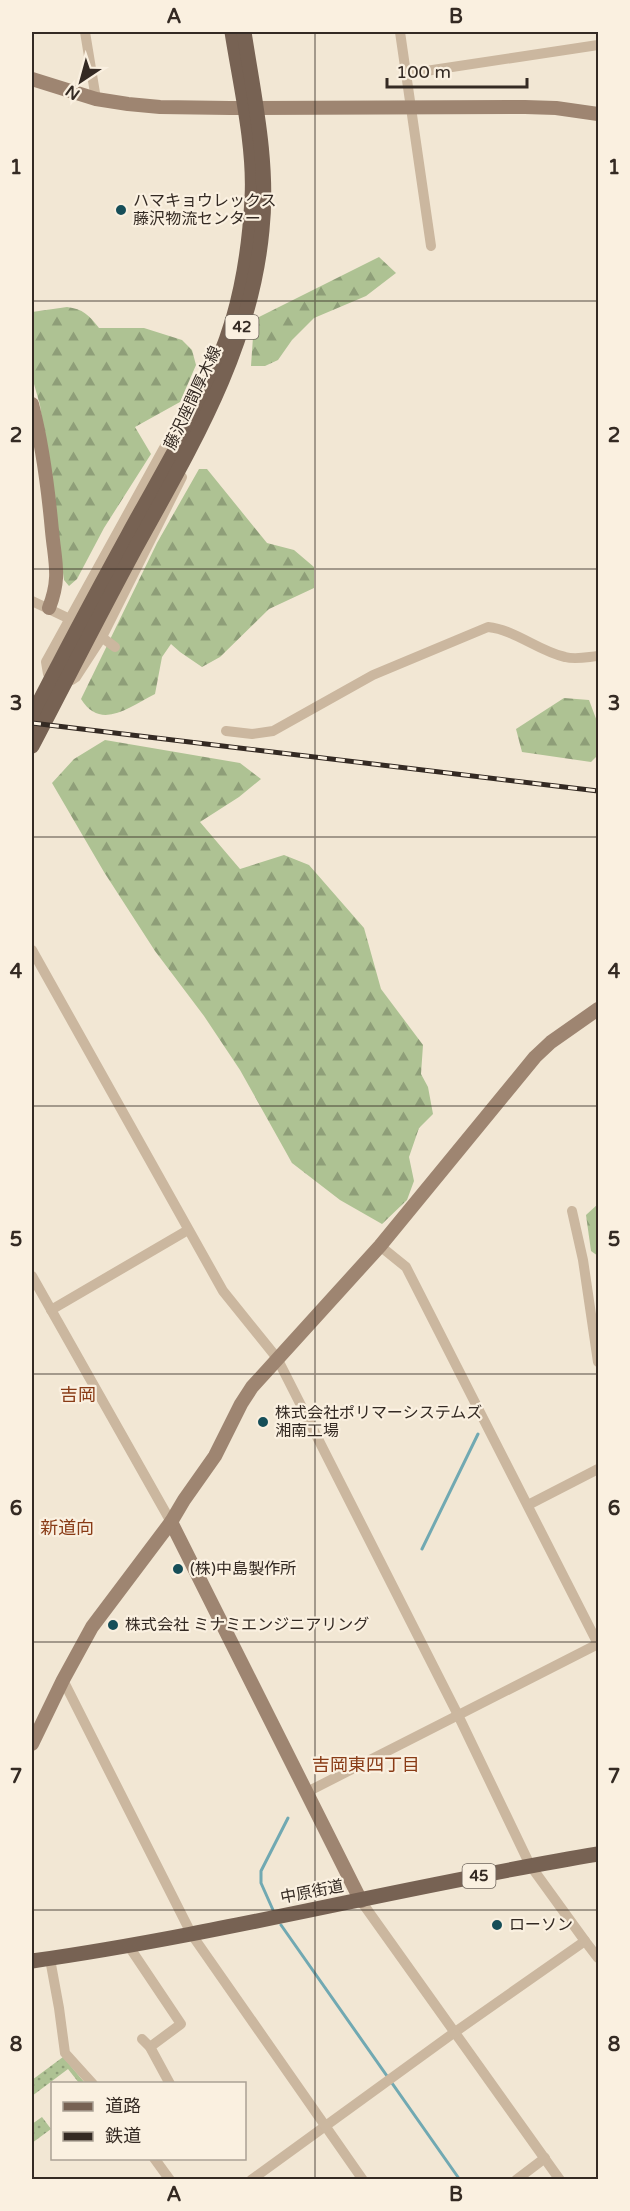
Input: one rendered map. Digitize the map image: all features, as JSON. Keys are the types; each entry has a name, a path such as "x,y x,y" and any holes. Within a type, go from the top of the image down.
{"main road":[{"name":"藤沢座間厚木線","path":"32,716 205,421 237,345 259,260 263,228 264,184 263,163 232,32"},
{"name":"藤沢座間厚木線","path":"32,746 104,591 208,386 233,319 249,229 252,196 250,108 244,32"},
{"name":"中原街道","path":"32,1961 192,1935 530,1865 598,1854"}],"street":[{"path":"86,32 96,99"},
{"path":"400,32 431,246"},
{"path":"406,74 598,45"},
{"path":"32,79 96,99 160,106 556,108 598,114"},
{"path":"205,421 169,505 102,637 76,677 71,681 55,681 48,674 46,662 68,618 164,448 208,386"},
{"path":"32,404 36,440 49,491 57,572 55,592 49,608"},
{"path":"32,601 68,618 115,647"},
{"path":"226,731 252,734 273,730 373,675 488,627 507,632 564,657 576,659 598,656"},
{"path":"32,950 223,1291 277,1358 458,1715 530,1865 598,1958"},
{"path":"32,1744 92,1627 171,1522 215,1456 240,1404 252,1387 380,1246 536,1058 551,1042 598,1009"},
{"path":"572,1211 583,1260 598,1362"},
{"path":"51,1311 188,1230"},
{"path":"307,1792 598,1644 406,1267 380,1246"},
{"path":"32,1276 171,1522 361,1901 560,2180"},
{"path":"528,1504 598,1469"},
{"path":"63,1680 192,1935 363,2180"},
{"path":"251,2180 454,2032 585,1941"},
{"path":"128,1946 181,2024 146,2043 169,2082"},
{"path":"50,1959 64,2053 91,2082"},
{"path":"516,2180 545,2158"},
{"path":"155,2160 170,2180"}],"green space":[{"path":"379,257 396,273 366,296 314,318 292,340 278,360 265,366 251,366 253,337 259,317"},
{"path":"67,307 85,313 99,328 144,328 182,340 192,350 196,365 180,402 135,427 151,454 104,528 77,579 69,586 64,580 40,405 32,377 32,312"},
{"path":"199,469 207,469 267,543 294,550 314,567 314,588 269,609 220,657 202,667 171,644 162,657 155,694 125,710 106,715 97,714 89,709 81,699 157,543"},
{"path":"564,698 589,700 598,724 598,755 591,762 522,752 516,729"},
{"path":"105,740 240,763 261,779 239,797 200,822 240,869 284,855 309,865 364,928 381,989 423,1045 421,1074 428,1087 433,1114 419,1128 409,1157 414,1181 407,1200 382,1224 340,1200 292,1163 240,1070 204,1016 155,951 104,872 52,783 74,759"},
{"path":"598,1204 598,1256 591,1251 586,1215"},
{"path":"63,2057 84,2082 78,2082 68,2069 32,2096 32,2080"},
{"path":"42,2117 51,2129 32,2143 32,2124"}],"waterway":[{"path":"422,1549 478,1434"},
{"path":"273,1910 261,1883 261,1871 288,1818"},
{"path":"281,1925 460,2180"}],"railway":[{"path":"32,723 598,791"}],"place":[{"name":"ハマキョウレックス 藤沢物流センター","path":"121,210"},
{"name":"株式会社ポリマーシステムズ 湘南工場","path":"263,1422"},
{"name":"(株)中島製作所","path":"178,1569"},
{"name":"株式会社 ミナミエンジニアリング","path":"113,1625"},
{"name":"ローソン","path":"497,1925"}],"district":[{"name":"吉岡","path":"78,1395"},
{"name":"新道向","path":"67,1528"},
{"name":"吉岡東四丁目","path":"366,1765"}]}
